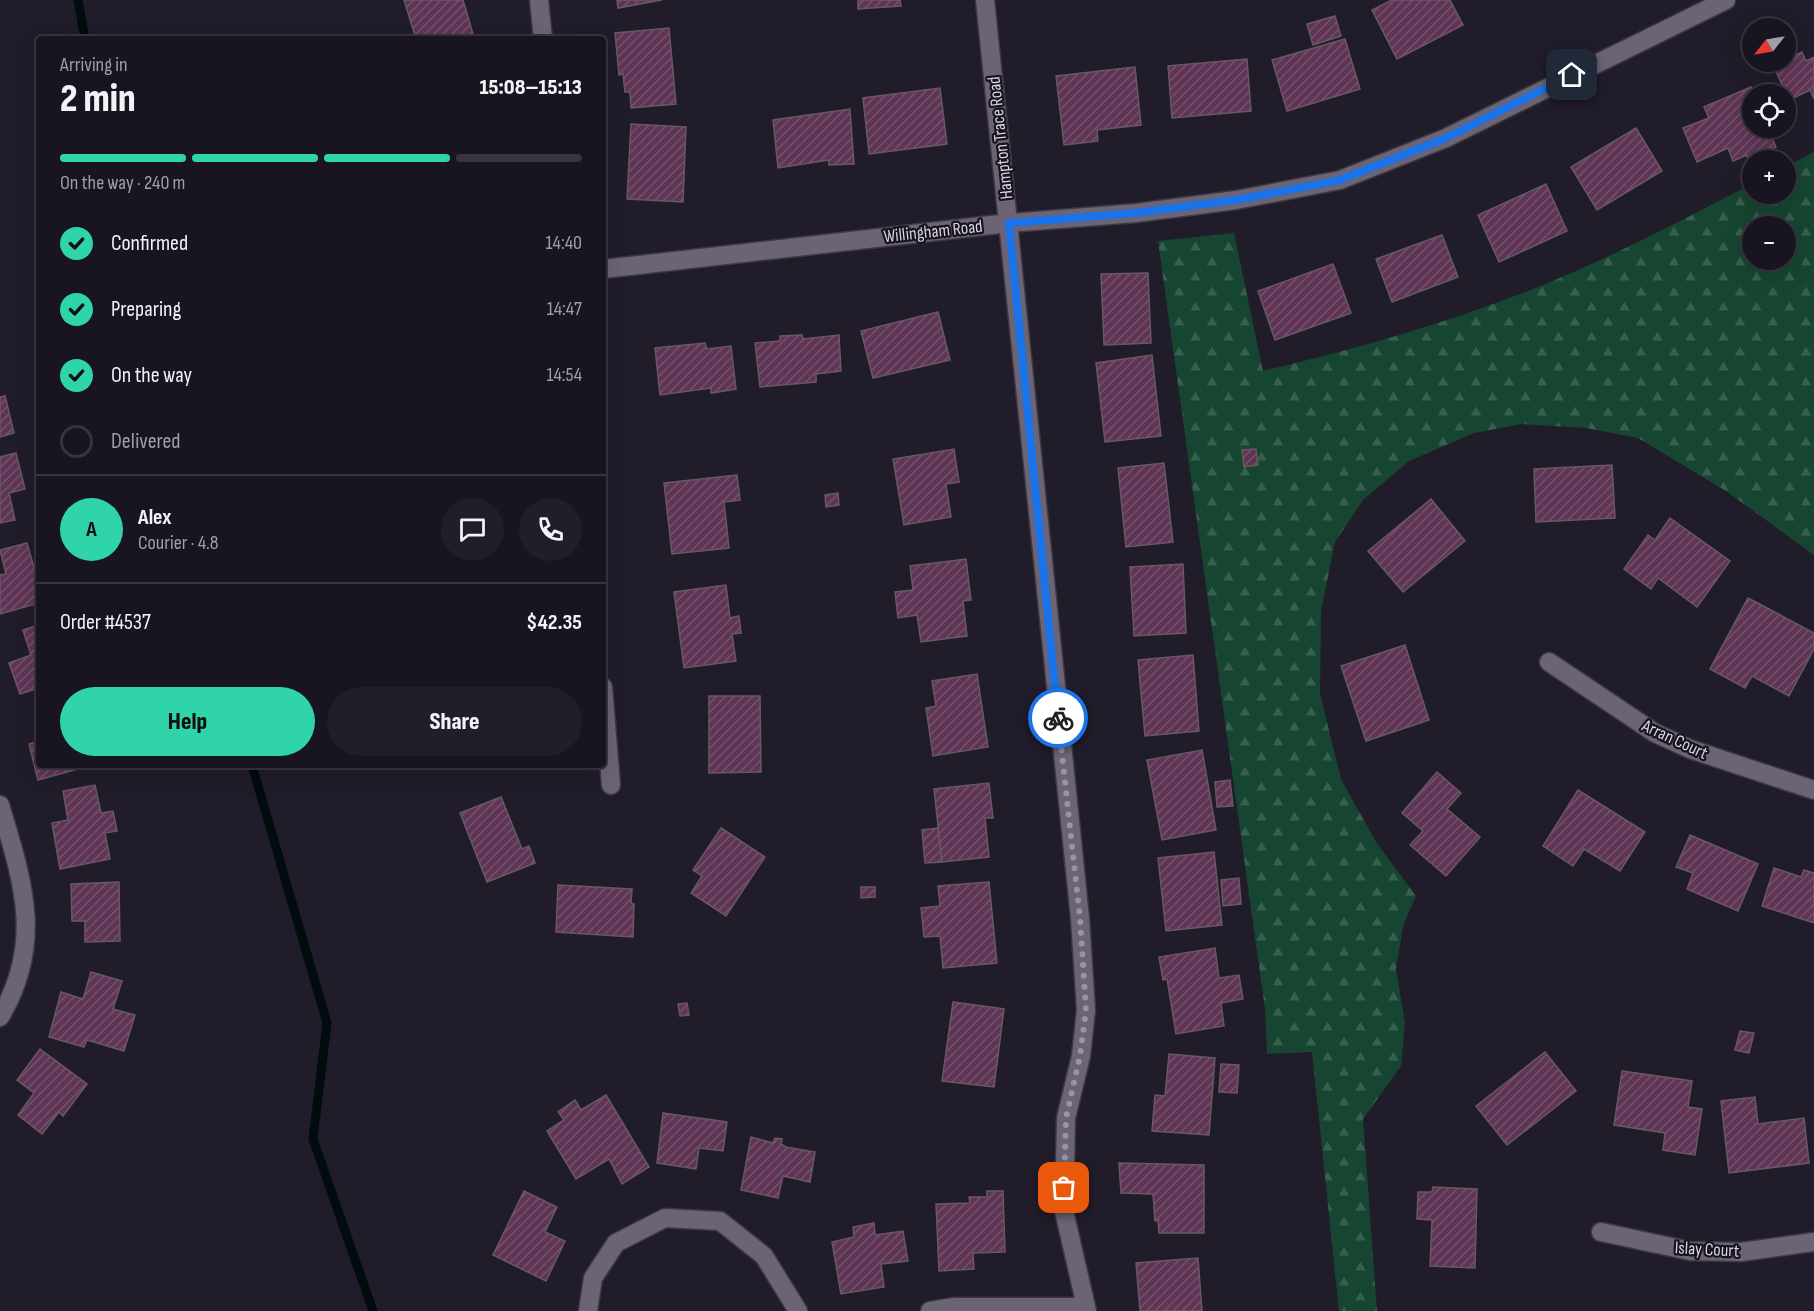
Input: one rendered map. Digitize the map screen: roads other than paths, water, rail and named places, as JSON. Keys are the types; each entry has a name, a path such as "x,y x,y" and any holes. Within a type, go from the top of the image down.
{"street":[{"path":"539,0 543,36"},
{"name":"Hampton Trace Road","path":"985,0 1080,918 1086,1010 1080,1056 1066,1118 1064,1211 1086,1309"},
{"name":"Willingham Road","path":"606,269 1009,223 1136,213 1236,200 1340,180 1446,138 1726,0"},
{"name":"Arran Court","path":"1549,662 1655,733 1690,749 1814,790"},
{"path":"606,724 611,785"},
{"path":"0,805 25,899 26,947 16,991 0,1017"},
{"path":"588,1311 593,1278 616,1243 665,1218 720,1221 764,1256 798,1311"},
{"name":"Islay Court","path":"1601,1232 1690,1251 1741,1252 1814,1242"},
{"path":"930,1311 954,1307 1086,1309"}],"waterway":[{"path":"78,0 84,36"},
{"path":"253,768 327,1023 313,1139 373,1311"}]}
